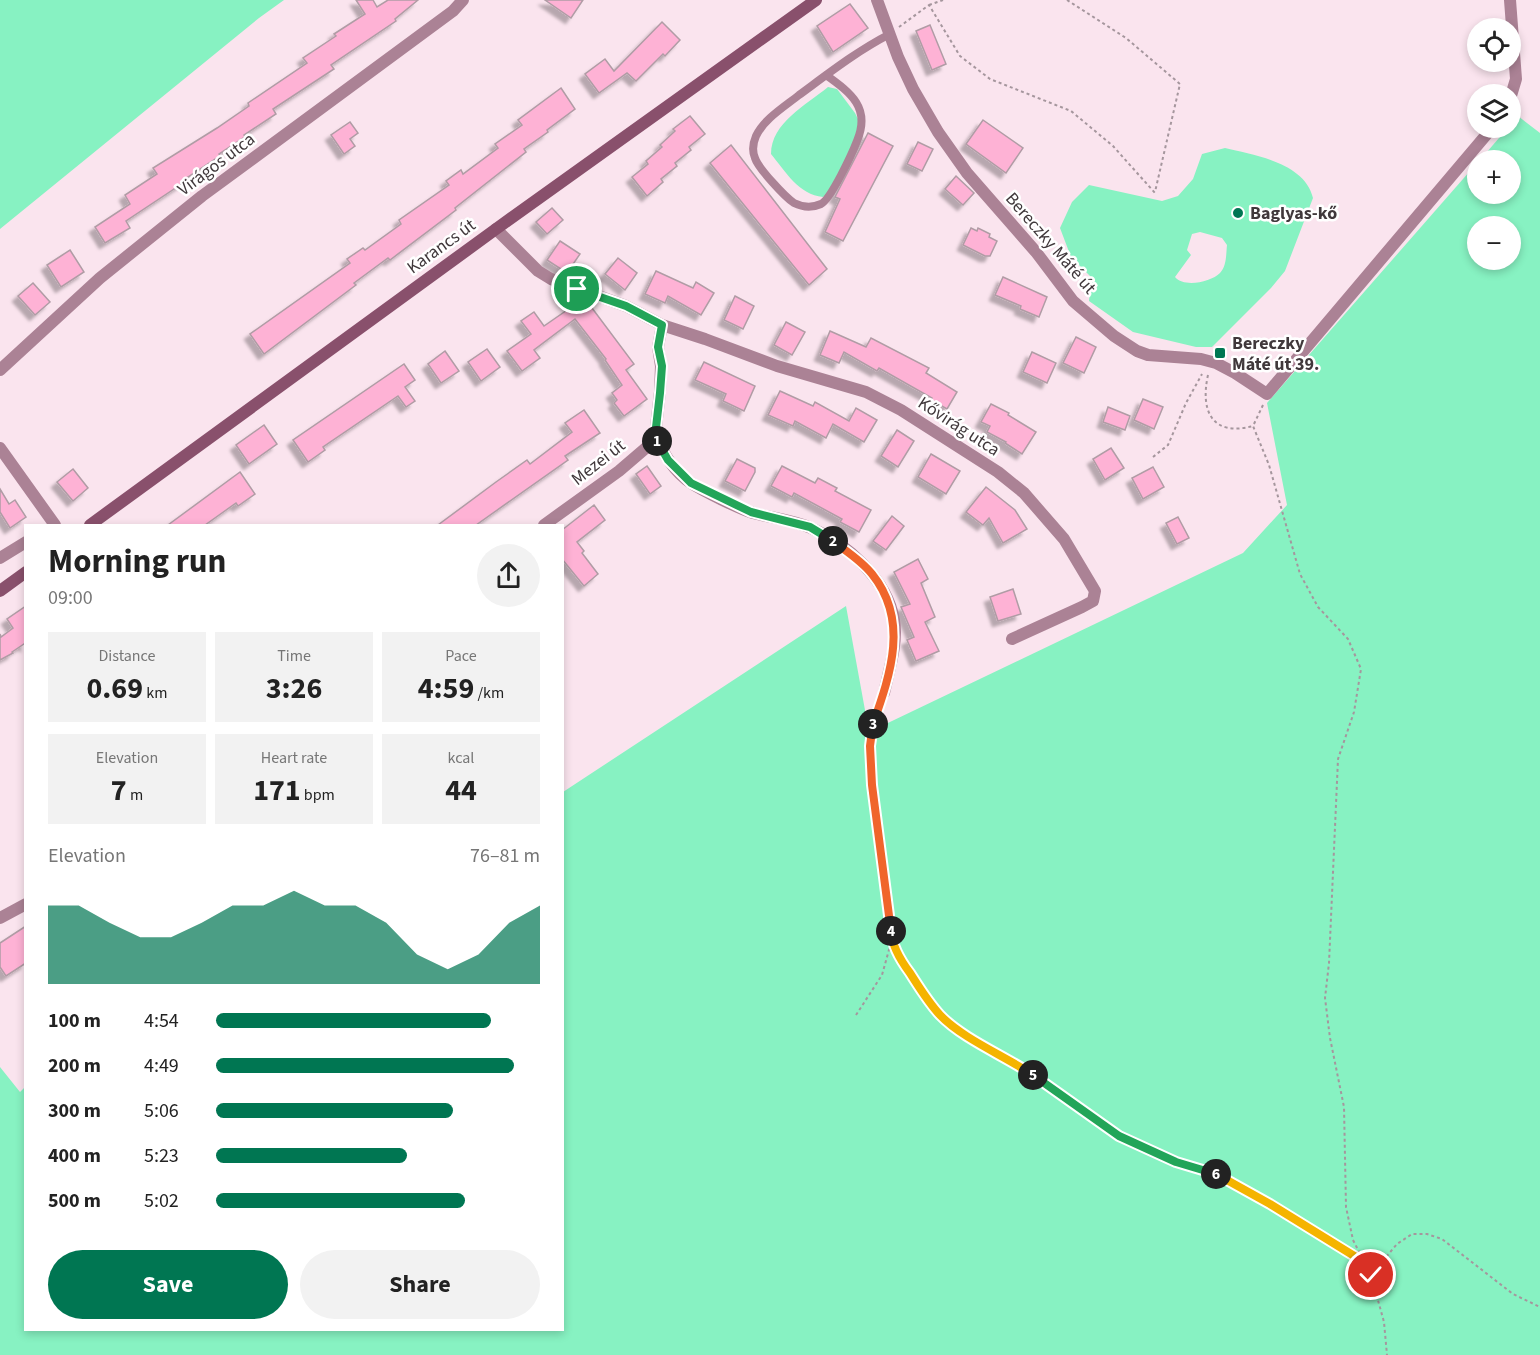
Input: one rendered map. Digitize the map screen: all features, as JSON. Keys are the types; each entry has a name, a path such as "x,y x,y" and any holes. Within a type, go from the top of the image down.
{"main road":[{"name":"Karancs út","path":"91,524 496,229 816,0"},
{"path":"0,591 24,573"}],"street":[{"name":"Virágos utca","path":"0,370 100,278 202,196 453,11 463,0"},
{"name":"Bereczky Máté út","path":"877,0 914,89 938,132 967,173 1036,252 1074,301 1114,336 1137,351 1148,355 1201,359 1211,362 1235,373 1267,394"},
{"path":"1510,0 1514,84"},
{"path":"1267,394 1484,138"},
{"path":"496,229 538,271 551,279 626,306 662,325 658,347 662,366 655,436 668,460 691,483 751,512 810,527 834,542 872,574 890,605 894,621 894,642 884,693"},
{"name":"Kővirág utca","path":"662,325 777,366 866,392 901,410 998,472 1024,493 1064,539 1095,591 1095,596 1093,601 1082,607 1011,639"},
{"name":"Mezei út","path":"545,524 619,471 655,436"},
{"path":"0,448 53,524"},
{"path":"0,558 24,543"},
{"path":"0,918 24,905"}],"lane":[{"path":"826,75 848,91 860,112 862,129 828,198 821,204 805,207 793,202 755,160 753,147 761,128 775,114 826,75 864,47 890,34"}],"path":[{"path":"890,34 929,5 943,0"},
{"path":"929,5 960,56 990,79 1071,111 1113,146 1155,193 1180,84 1126,38 1067,0"},
{"path":"1211,362 1206,385 1209,413 1223,428 1234,430 1253,426"},
{"path":"1153,457 1168,445 1185,402 1211,362"},
{"path":"1267,394 1253,426 1269,465 1300,574 1318,607 1348,639 1361,669 1354,712 1338,759 1329,963 1325,998 1329,1038 1344,1107 1346,1207 1353,1240 1371,1275 1384,1322 1387,1355"},
{"path":"884,693 871,730 870,746 872,785 892,939 901,960 941,1016 974,1041 1015,1063 1119,1136 1176,1162 1221,1175 1364,1262"},
{"path":"856,1015 882,975 892,939"},
{"path":"1371,1275 1397,1244 1412,1234 1427,1234 1442,1239 1513,1294 1540,1307"}],"green space":[{"path":"0,0 284,0 0,229"},
{"path":"828,87 837,89 855,113 860,131 834,189 823,197 800,187 787,175 771,154 777,133 783,124"},
{"path":"1521,118 1540,133 1540,1355 0,1355 0,1067 20,1092 24,1088 24,1331 564,1331 564,791 846,606 869,732 1243,553 1287,505 1267,403 1467,174 1467,204 1521,204 1521,150 1489,150 1499,138 1521,138"},
{"path":"1225,148 1277,162 1300,176 1308,186 1313,198 1285,271 1212,347 1196,347 1133,332 1089,301 1091,277 1071,257 1060,228 1072,202 1089,185 1162,201 1178,196 1193,179 1202,154","holes":["1200,232 1222,238 1227,245 1225,263 1220,273 1210,279 1191,283 1175,277 1191,255 1187,250 1192,234"]}],"building":[{"path":"356,0 373,0 377,7 388,0 418,0 395,19 396,21 331,65 334,69 273,109 276,114 244,135 245,137 219,154 220,156 185,179 186,181 126,221 130,228 105,243 95,227 130,204 125,195 157,174 153,168 217,128 249,106 248,103 307,63 303,58 365,14"},
{"path":"545,0 583,0 571,18"},
{"path":"850,4 868,28 833,52 817,26"},
{"path":"662,22 680,40 636,81 627,73 599,93 585,74 605,59 614,71"},
{"path":"930,25 946,64 932,70 916,31"},
{"path":"561,88 575,109 524,149 526,152 455,208 456,210 390,260 388,258 354,283 356,285 264,354 250,334 350,263 347,259 363,248 365,250 401,224 399,220 449,185 446,181 461,170 463,174 498,148 495,144 522,125 518,120"},
{"path":"690,116 705,134 689,147 691,150 675,163 677,166 661,179 663,182 647,196 632,177 648,164 646,161 662,147 660,145 675,131 673,129"},
{"path":"983,120 1023,148 1006,173 966,144"},
{"path":"350,122 358,133 350,139 355,146 344,154 331,135"},
{"path":"868,133 893,146 843,241 825,232 840,199 835,197"},
{"path":"918,142 933,149 922,171 907,164"},
{"path":"731,145 827,269 809,285 710,163"},
{"path":"956,176 974,193 963,205 945,189"},
{"path":"552,208 563,220 547,234 536,222"},
{"path":"971,228 977,231 978,228 990,234 989,237 997,241 990,256 985,256 963,245"},
{"path":"560,241 580,254 567,273 547,260"},
{"path":"70,250 84,272 61,287 47,265"},
{"path":"618,258 637,273 625,290 605,274"},
{"path":"656,271 693,288 696,282 714,293 701,315 668,296 665,303 645,294"},
{"path":"1003,277 1047,297 1039,317 995,295"},
{"path":"33,283 50,302 35,315 18,296"},
{"path":"735,296 754,306 743,329 724,320"},
{"path":"583,299 634,364 626,370 647,399 624,416 614,403 617,400 612,393 622,385 606,359 575,319 534,350 540,358 522,371 507,351 531,334 521,321 534,312 544,326"},
{"path":"786,322 805,332 792,355 774,345"},
{"path":"830,331 866,347 871,338 929,368 926,373 957,392 947,409 879,368 877,371 844,352 839,363 820,355"},
{"path":"1076,337 1096,347 1084,373 1063,363"},
{"path":"487,349 500,367 481,381 468,362"},
{"path":"445,351 459,371 441,383 428,364"},
{"path":"1032,352 1056,363 1047,383 1023,372"},
{"path":"704,362 755,386 744,411 723,401 726,394 695,380"},
{"path":"404,364 415,380 405,387 415,401 406,407 398,396 323,447 325,450 308,462 293,440"},
{"path":"780,391 813,406 815,402 849,421 856,408 877,420 864,442 833,424 826,438 795,421 793,426 768,415"},
{"path":"1143,399 1163,407 1154,429 1134,420"},
{"path":"991,404 1009,413 1008,415 1036,432 1022,454 987,432 990,426 981,422"},
{"path":"1108,407 1130,416 1125,430 1103,422"},
{"path":"584,410 600,433 565,456 568,460 477,524 439,524 527,460 530,464 572,432 565,423"},
{"path":"264,425 277,444 249,464 236,445"},
{"path":"897,430 914,441 898,467 881,456"},
{"path":"1111,448 1124,468 1105,480 1093,459"},
{"path":"931,454 960,471 946,494 918,477"},
{"path":"737,459 755,468 745,491 725,481"},
{"path":"647,466 661,486 650,494 636,474"},
{"path":"782,466 815,483 818,478 837,488 835,491 871,510 859,532 840,522 842,519 794,493 792,497 771,486"},
{"path":"1153,467 1164,487 1143,499 1132,478"},
{"path":"73,469 88,488 73,501 57,482"},
{"path":"240,472 255,494 238,506 236,503 206,524 169,524"},
{"path":"986,487 1015,510 1027,529 1003,543 989,518 983,525 966,512"},
{"path":"0,489 9,504 15,500 26,517 10,528 0,512"},
{"path":"594,505 605,520 577,542 584,551 582,553 598,574 584,586 564,561 564,528"},
{"path":"892,516 904,526 886,550 873,541"},
{"path":"1178,517 1189,538 1177,544 1166,523"},
{"path":"918,559 928,579 921,583 935,617 925,622 939,651 916,661 907,640 914,637 901,607 910,604 894,572"},
{"path":"1013,589 1021,614 998,621 990,597"},
{"path":"24,607 24,644 0,660 0,634 1,637 13,628 7,619"},
{"path":"24,927 24,964 6,976 0,967 0,943"}],"place":[{"name":"Baglyas-kő","path":"1238,213"},
{"name":"Bereczky Máté út 39.","path":"1220,353"}],"route":[{"path":"577,289 626,306 662,325 658,347 662,366 655,436 668,460 691,483 751,512 810,527 834,542 855,557 872,574 890,605 894,621 894,642 884,693 871,730 870,746 872,785 882,867 892,939 901,960 941,1016 974,1041 1015,1063 1119,1136 1176,1162 1221,1175 1364,1262 1371,1275"}]}
